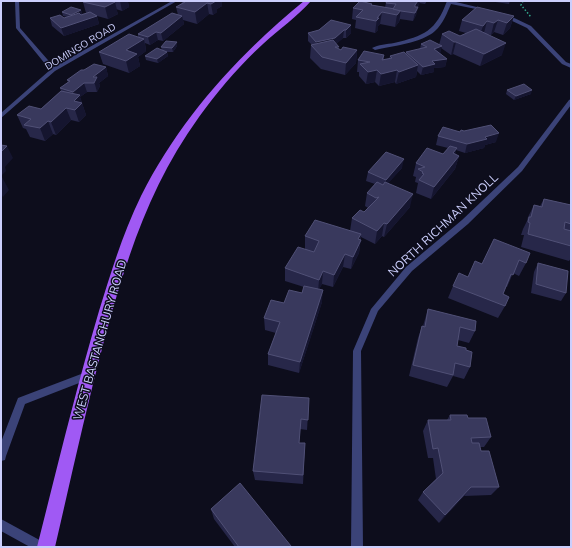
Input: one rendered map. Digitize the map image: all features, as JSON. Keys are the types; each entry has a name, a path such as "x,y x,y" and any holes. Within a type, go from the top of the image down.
{"main road":[{"name":"WEST BASTANCHURY ROAD","path":"46,547 101,326 124,254 146,198 163,165 203,105 243,58 308,1"}],"street":[{"path":"17,1 18,28 53,70"},
{"name":"DOMINGO ROAD","path":"1,116 53,70 175,1"},
{"path":"375,48 412,40 433,31 450,1 505,15 529,27 564,63 571,66"},
{"name":"NORTH RICHMAN KNOLL","path":"357,547 357,351 375,308 409,269 465,222 520,169 571,101"},
{"path":"1,456 21,401 89,375"},
{"path":"1,525 41,547"}],"building":[{"path":"183,1 216,1 211,4 207,3 195,12 176,7 185,2"},
{"path":"360,1 372,4 371,5 401,10 397,15 382,12 376,21 356,17 363,10 353,8"},
{"path":"387,1 418,1 415,7 418,7 415,13 401,11 393,9 396,4 386,3"},
{"path":"83,2 115,2 105,7"},
{"path":"71,7 81,10 71,15 62,12"},
{"path":"477,7 514,16 507,23 498,20 494,23 487,21 483,26 462,20"},
{"path":"90,12 97,16 61,28 50,18 60,15 64,18 79,13 81,15"},
{"path":"172,13 182,16 161,33 156,32 148,37 138,34"},
{"path":"331,20 351,25 335,38 316,42 308,33 319,30"},
{"path":"476,29 506,43 484,54 454,42 442,34 449,31 460,36"},
{"path":"129,34 144,39 126,50 137,54 126,61 99,52"},
{"path":"333,40 339,47 335,47 341,50 343,47 357,50 346,63 322,57 311,45"},
{"path":"430,40 442,46 434,49 447,59 432,61 435,64 423,67 406,52 427,47 421,44"},
{"path":"166,41 177,42 172,48 161,47"},
{"path":"157,48 167,52 157,59 145,56"},
{"path":"364,51 384,55 382,60 392,58 390,56 404,52 418,65 399,72 397,70 381,74 377,70 368,72 360,64 370,62 358,60"},
{"path":"94,64 106,67 93,77 97,77 94,83 84,83 73,92 60,88 70,81 67,80 81,70 84,70"},
{"path":"524,84 532,90 516,96 507,90"},
{"path":"61,91 80,95 74,101 82,103 75,110 66,108 51,122 48,121 40,128 24,125 31,119 17,115 29,106 41,109"},
{"path":"491,125 499,133 485,137 487,139 467,144 438,136 443,127 460,132 461,130 464,131"},
{"path":"1,145 7,146 1,152"},
{"path":"450,146 457,148 453,153 459,156 434,187 419,180 424,174 418,169 425,167 416,163 427,148 443,154"},
{"path":"386,152 404,159 386,180 368,172"},
{"path":"377,182 383,185 385,182 413,194 387,224 384,223 377,231 352,218 360,210 364,212 379,197 376,198 367,193"},
{"path":"544,199 571,205 571,224 565,222 564,229 571,231 571,246 528,234 530,223 528,222 529,217 531,217 534,205 542,207"},
{"path":"315,220 361,234 358,239 361,240 353,257 345,254 334,275 323,271 319,280 285,268 298,247 314,252 319,241 305,236"},
{"path":"494,239 530,253 526,263 519,260 513,275 511,274 503,294 509,297 505,306 453,286 459,273 468,277 475,261 482,264"},
{"path":"538,263 568,271 566,293 536,284"},
{"path":"304,286 323,290 300,362 268,354 280,322 264,318 271,300 284,303 289,290 302,293"},
{"path":"428,309 476,321 475,331 460,327 457,346 466,348 466,350 472,352 470,367 455,363 453,375 413,365 422,326 425,327"},
{"path":"262,395 309,398 308,420 301,419 299,443 305,443 303,475 253,471"},
{"path":"450,415 467,415 468,418 486,418 491,437 471,438 472,443 479,443 481,451 489,451 499,487 471,487 445,515 423,492 443,473 438,448 433,449 428,420 451,420"},
{"path":"240,483 291,547 239,547 211,509"}]}
